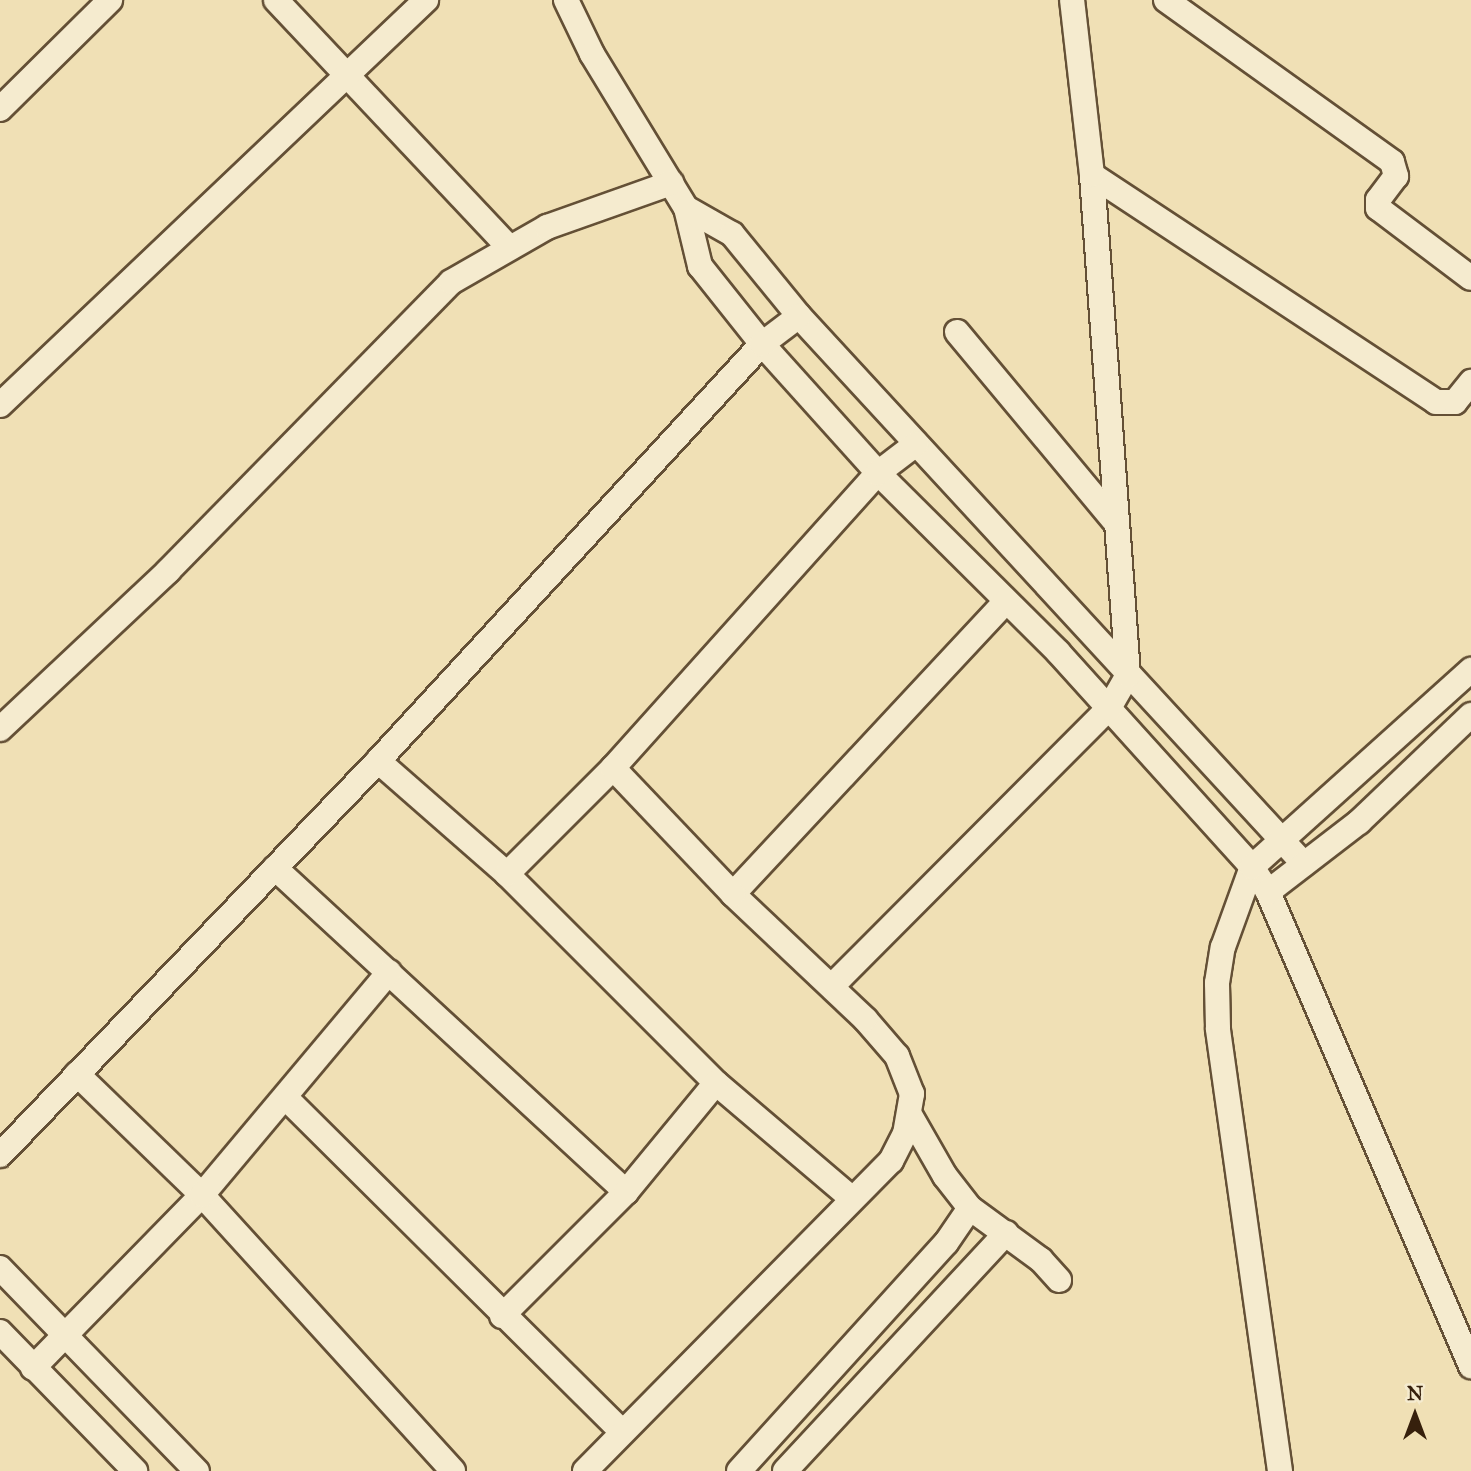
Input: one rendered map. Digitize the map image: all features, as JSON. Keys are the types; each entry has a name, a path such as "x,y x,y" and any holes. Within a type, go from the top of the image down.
{"street":[{"path":"0,109 91,8 110,0"},
{"path":"276,0 350,75 508,246"},
{"path":"0,405 426,0"},
{"path":"566,0 592,54 686,208 700,266 762,344 878,474 1006,600 1109,708 1252,867 1268,892 1471,1366"},
{"path":"834,985 1109,708 1128,675 1113,519 1092,175 1073,0"},
{"path":"1166,0 1392,162 1396,176 1378,200 1381,212 1471,278"},
{"path":"1092,175 1436,401 1455,401 1471,382"},
{"path":"0,729 168,571 450,282 508,246 671,183"},
{"path":"686,208 732,234 799,316 1304,864"},
{"path":"0,1154 378,761 762,344 799,316"},
{"path":"957,332 1113,519"},
{"path":"507,874 613,768 878,474 916,444"},
{"path":"733,894 1006,600"},
{"path":"1273,1465 1218,1028 1217,984 1223,947 1252,867 1471,670"},
{"path":"1268,892 1359,822 1471,715"},
{"path":"378,761 507,874 716,1083 851,1198"},
{"path":"585,1471 621,1431 897,1152 911,1115 912,1094 897,1056 834,985 733,894 613,768"},
{"path":"275,868 626,1192"},
{"path":"33,1368 202,1195 287,1099 389,972"},
{"path":"77,1074 202,1195 453,1471"},
{"path":"502,1316 626,1192 716,1083"},
{"path":"287,1099 502,1316 621,1431"},
{"path":"911,1115 944,1176 970,1208 1006,1233 1059,1280"},
{"path":"739,1471 946,1243 970,1208"},
{"path":"785,1471 1006,1233"},
{"path":"0,1268 64,1338 197,1471"},
{"path":"0,1332 135,1471"}]}
